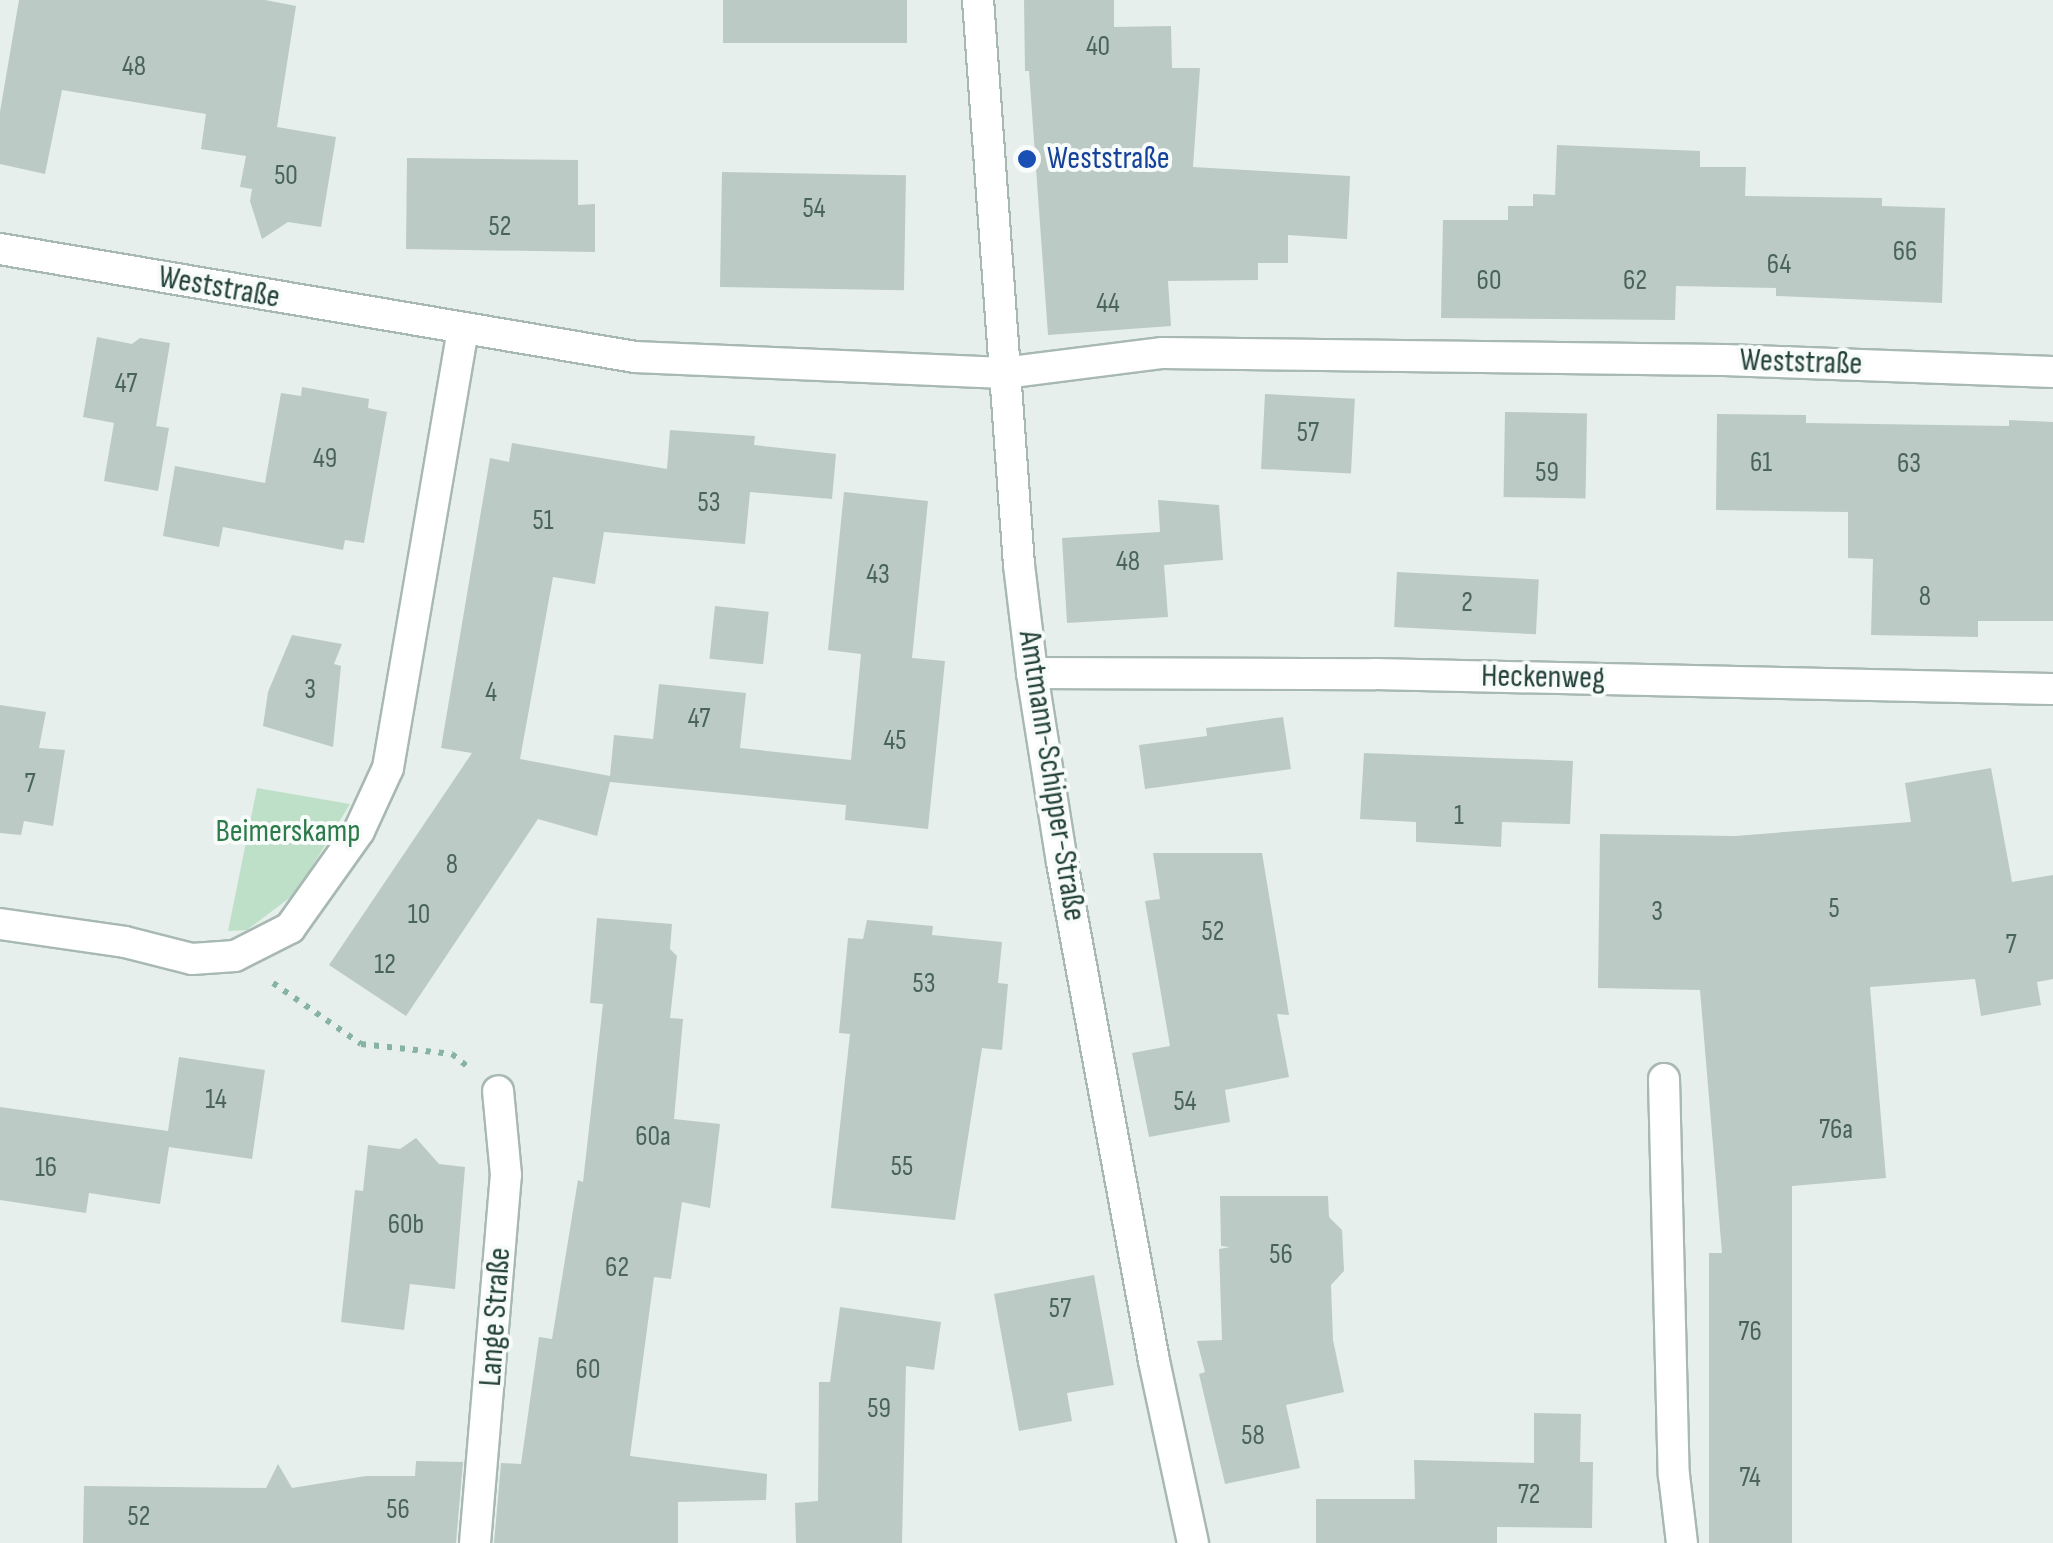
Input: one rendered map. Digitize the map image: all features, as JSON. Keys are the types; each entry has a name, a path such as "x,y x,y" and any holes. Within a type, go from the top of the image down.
{"street":[{"name":"Amtmann-Schipper-Straße","path":"978,0 1004,373 1032,674 1154,1361 1193,1543"},
{"name":"Weststraße","path":"0,249 635,358 1004,373 1163,353 1724,360 2053,372"},
{"path":"0,924 125,942 192,960 235,956 290,928 359,831 388,768 463,331"},
{"name":"Heckenweg","path":"1032,674 1395,674 2053,689"},
{"path":"1664,1078 1674,1476 1682,1543"},
{"name":"Lange Straße","path":"475,1543 506,1175 498,1091"}],"path":[{"path":"235,956 361,1044 452,1054 498,1091"}],"green space":[{"name":"Beimerskamp","path":"257,788 350,804 296,893 247,930 228,931"}],"building":[{"path":"19,0 265,0 296,6 277,127 336,137 321,227 288,222 262,239 250,201 252,189 240,187 246,156 201,149 206,114 62,90 45,174 0,164 0,112"},
{"path":"723,0 907,0 907,43 723,43"},
{"path":"1024,0 1114,0 1114,27 1171,26 1172,68 1200,68 1193,167 1350,176 1347,239 1288,235 1288,263 1258,263 1258,280 1168,281 1171,326 1048,335 1029,71 1025,71"},
{"path":"1557,145 1700,151 1700,167 1746,167 1745,196 1882,198 1882,206 1945,208 1942,303 1776,296 1776,288 1676,286 1675,320 1441,318 1443,220 1508,220 1508,206 1533,206 1533,194 1555,195"},
{"path":"407,158 578,160 578,205 595,204 595,252 406,249"},
{"path":"722,172 906,175 904,290 720,287"},
{"path":"97,337 132,344 140,338 170,343 156,426 169,428 158,491 104,481 114,423 83,417"},
{"path":"302,387 369,399 368,408 387,412 364,543 345,540 343,550 223,527 219,547 163,536 175,466 265,483 281,393 301,396"},
{"path":"1265,394 1355,399 1351,474 1261,469"},
{"path":"1505,412 1587,413 1586,498 1504,497"},
{"path":"1717,414 1806,415 1806,423 2009,426 2009,420 2053,422 2053,621 1978,621 1978,637 1871,635 1873,559 1848,558 1848,512 1716,510"},
{"path":"670,430 755,436 754,445 836,454 832,499 750,492 745,544 604,532 595,584 553,577 520,759 610,776 614,735 653,739 659,684 746,693 740,748 851,760 861,654 828,650 844,492 928,501 912,658 945,661 928,829 845,820 846,805 610,782 597,836 538,819 406,1016 329,965 472,753 441,748 490,458 509,462 512,443 667,469"},
{"path":"1158,500 1219,505 1223,560 1164,565 1168,617 1067,623 1062,538 1160,532"},
{"path":"1397,572 1539,579 1536,634 1394,627"},
{"path":"715,606 769,612 763,664 709,659"},
{"path":"292,635 342,644 334,664 341,666 333,747 263,726 268,692"},
{"path":"0,705 46,712 39,748 65,750 53,826 24,821 21,835 0,833"},
{"path":"1283,717 1291,769 1145,789 1139,745 1207,736 1206,728"},
{"path":"1364,753 1573,761 1570,824 1502,822 1501,847 1416,842 1416,822 1360,819"},
{"path":"1991,768 2012,882 2053,875 2053,979 2037,982 2041,1005 1981,1016 1975,979 1870,987 1886,1178 1792,1186 1792,1543 1709,1543 1709,1253 1722,1253 1700,990 1598,988 1600,834 1735,836 1911,822 1905,783"},
{"path":"1153,853 1262,853 1289,1015 1277,1014 1289,1077 1225,1090 1230,1122 1149,1137 1132,1053 1170,1046 1145,901 1160,899"},
{"path":"597,918 672,924 670,949 677,956 670,1018 683,1019 674,1119 720,1124 710,1208 682,1202 671,1279 654,1277 630,1456 767,1474 766,1500 678,1502 678,1543 494,1543 501,1463 521,1464 539,1337 552,1339 578,1180 583,1182 603,1004 590,1003"},
{"path":"867,920 933,926 932,935 1002,942 998,983 1008,984 1002,1050 982,1048 955,1220 831,1208 850,1034 839,1033 848,938 863,939"},
{"path":"179,1057 265,1070 252,1159 169,1147 160,1204 89,1193 86,1213 0,1200 0,1107 168,1131"},
{"path":"416,1138 439,1164 465,1167 455,1289 410,1284 404,1330 341,1322 355,1190 363,1191 368,1145 400,1149"},
{"path":"1220,1196 1328,1196 1329,1217 1342,1230 1344,1271 1331,1285 1333,1340 1344,1392 1286,1405 1300,1468 1225,1484 1199,1374 1205,1372 1197,1341 1222,1340 1219,1249 1230,1247 1221,1246"},
{"path":"1094,1275 1114,1385 1067,1393 1072,1421 1019,1431 994,1294"},
{"path":"840,1307 941,1322 934,1370 906,1366 902,1543 796,1543 795,1503 818,1501 819,1382 830,1382"},
{"path":"1534,1413 1581,1414 1580,1462 1593,1462 1592,1528 1497,1527 1497,1543 1316,1543 1316,1499 1415,1499 1414,1460 1534,1463"},
{"path":"416,1461 463,1462 456,1543 83,1543 84,1486 266,1488 278,1464 292,1488 366,1476 415,1476"}],"place":[{"name":"Weststraße","path":"1027,159"}]}
